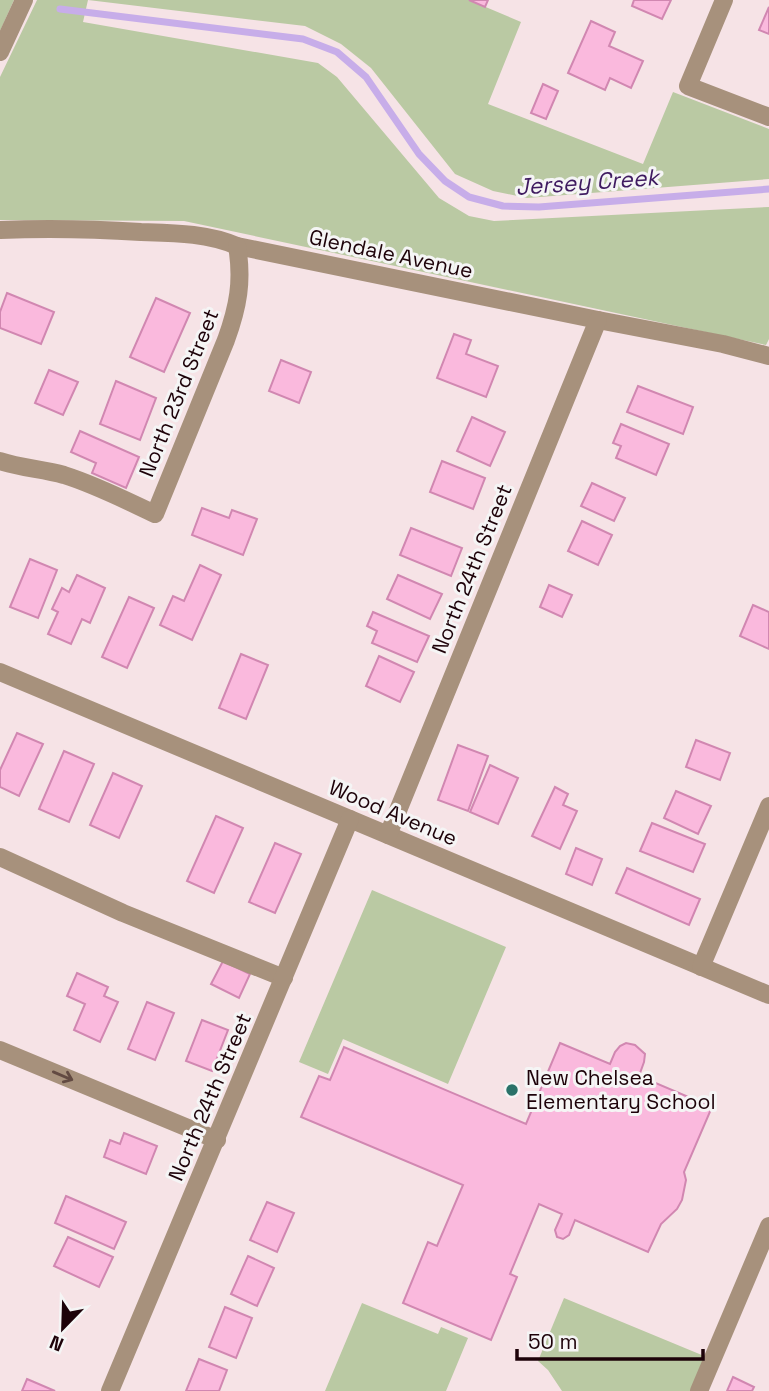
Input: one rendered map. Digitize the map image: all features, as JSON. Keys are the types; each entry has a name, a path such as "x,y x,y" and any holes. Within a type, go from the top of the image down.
{"street":[{"path":"0,52 24,0"},
{"path":"724,0 688,86 769,117"},
{"name":"Glendale Avenue","path":"0,230 109,230 220,239 237,246 723,344 769,356"},
{"name":"North 23rd Street","path":"0,461 17,467 62,475 109,492 155,514 236,312 240,265 237,246"},
{"name":"North 24th Street","path":"388,835 598,320"},
{"name":"Wood Avenue","path":"0,672 769,995"},
{"path":"701,967 769,806"},
{"name":"North 24th Street","path":"110,1391 351,819"},
{"path":"0,857 123,913 284,978"},
{"path":"0,1050 217,1140"},
{"path":"699,1391 769,1226"}],"green space":[{"path":"0,0 14,0 0,31"},
{"path":"37,0 88,0 83,22 318,63 337,77 439,198 469,216 494,221 769,207 769,339 766,345 184,221 0,220 0,77"},
{"path":"88,0 469,0 521,22 488,104 643,164 673,92 769,129 769,179 527,198 493,191 455,174 371,68 341,44 305,26"},
{"path":"372,890 506,947 448,1084 343,1039 328,1074 299,1062"},
{"path":"564,1298 709,1358 695,1391 562,1391 548,1370 538,1361"},
{"path":"362,1303 438,1334 441,1327 468,1338 446,1391 325,1391"}],"building":[{"path":"469,0 488,0 485,7"},
{"path":"634,0 671,0 662,19 632,6"},
{"path":"769,7 769,34 759,30"},
{"path":"591,21 615,32 609,46 643,61 631,88 610,78 605,90 568,73"},
{"path":"543,84 558,91 546,119 531,113"},
{"path":"7,293 54,312 41,344 0,328 0,312"},
{"path":"156,298 190,313 164,372 130,357"},
{"path":"454,334 471,340 466,354 498,366 486,397 437,378"},
{"path":"281,360 311,372 299,403 269,391"},
{"path":"49,370 78,382 63,415 35,403"},
{"path":"116,381 156,398 140,440 100,424"},
{"path":"638,386 693,407 683,434 627,412"},
{"path":"472,417 505,432 490,466 457,451"},
{"path":"621,424 669,444 656,475 616,458 621,446 613,443"},
{"path":"80,431 139,457 126,488 92,473 96,463 71,452"},
{"path":"442,461 485,478 473,509 430,492"},
{"path":"592,483 625,498 614,521 581,506"},
{"path":"202,508 229,518 232,510 257,519 243,555 192,535"},
{"path":"582,521 612,535 598,565 568,551"},
{"path":"411,528 462,548 451,576 400,555"},
{"path":"30,559 57,570 38,618 10,607"},
{"path":"200,565 221,575 192,640 160,625 173,596 184,601"},
{"path":"77,575 105,588 90,623 82,619 71,644 48,634 58,612 52,609 62,588 69,592"},
{"path":"398,575 442,594 430,619 387,599"},
{"path":"549,585 572,595 562,617 540,607"},
{"path":"129,597 154,608 127,668 102,657"},
{"path":"753,605 769,612 769,649 740,636"},
{"path":"373,612 429,636 417,662 372,643 377,631 367,626"},
{"path":"241,654 268,665 246,719 219,708"},
{"path":"379,656 414,672 400,702 366,686"},
{"path":"17,733 43,744 19,796 0,787 0,770"},
{"path":"696,740 730,753 720,780 686,767"},
{"path":"458,745 488,756 468,811 438,800"},
{"path":"64,751 94,764 69,822 39,809"},
{"path":"490,765 518,778 498,824 470,812"},
{"path":"113,773 142,786 119,838 90,825"},
{"path":"555,787 568,794 563,805 577,811 560,849 532,836"},
{"path":"676,791 711,806 698,834 664,818"},
{"path":"216,816 243,828 214,893 187,881"},
{"path":"652,823 705,844 693,872 640,851"},
{"path":"275,843 301,854 275,913 249,902"},
{"path":"576,848 602,859 592,885 566,874"},
{"path":"627,868 700,899 689,925 616,893"},
{"path":"223,961 250,974 239,998 211,984"},
{"path":"77,973 108,987 104,996 118,1002 100,1042 74,1030 85,1004 67,996"},
{"path":"147,1002 174,1013 155,1060 128,1049"},
{"path":"202,1020 228,1030 212,1071 186,1061"},
{"name":"New Chelsea Elementary School","path":"560,1043 610,1064 620,1046 626,1043 635,1045 645,1054 639,1076 712,1107 684,1172 686,1180 682,1200 677,1209 661,1224 648,1252 575,1220 569,1235 563,1239 557,1237 555,1230 562,1214 539,1204 510,1274 517,1277 491,1340 403,1303 428,1242 437,1246 463,1185 301,1117 319,1076 330,1080 344,1047 526,1124"},
{"path":"124,1133 157,1146 146,1174 104,1157 110,1140 120,1144"},
{"path":"66,1196 126,1222 114,1249 55,1223"},
{"path":"267,1202 294,1213 277,1252 250,1240"},
{"path":"68,1237 113,1257 99,1287 54,1266"},
{"path":"248,1256 274,1268 257,1306 231,1294"},
{"path":"225,1307 252,1318 236,1358 209,1347"},
{"path":"199,1359 227,1370 219,1391 186,1391"},
{"path":"733,1377 754,1387 752,1391 727,1391"},
{"path":"27,1379 55,1391 22,1391"}],"waterway":[{"name":"Jersey Creek","path":"60,9 303,39 337,52 366,77 419,154 445,181 469,197 503,206 539,207 769,189"}],"place":[{"name":"New Chelsea Elementary School","path":"512,1090"}]}
